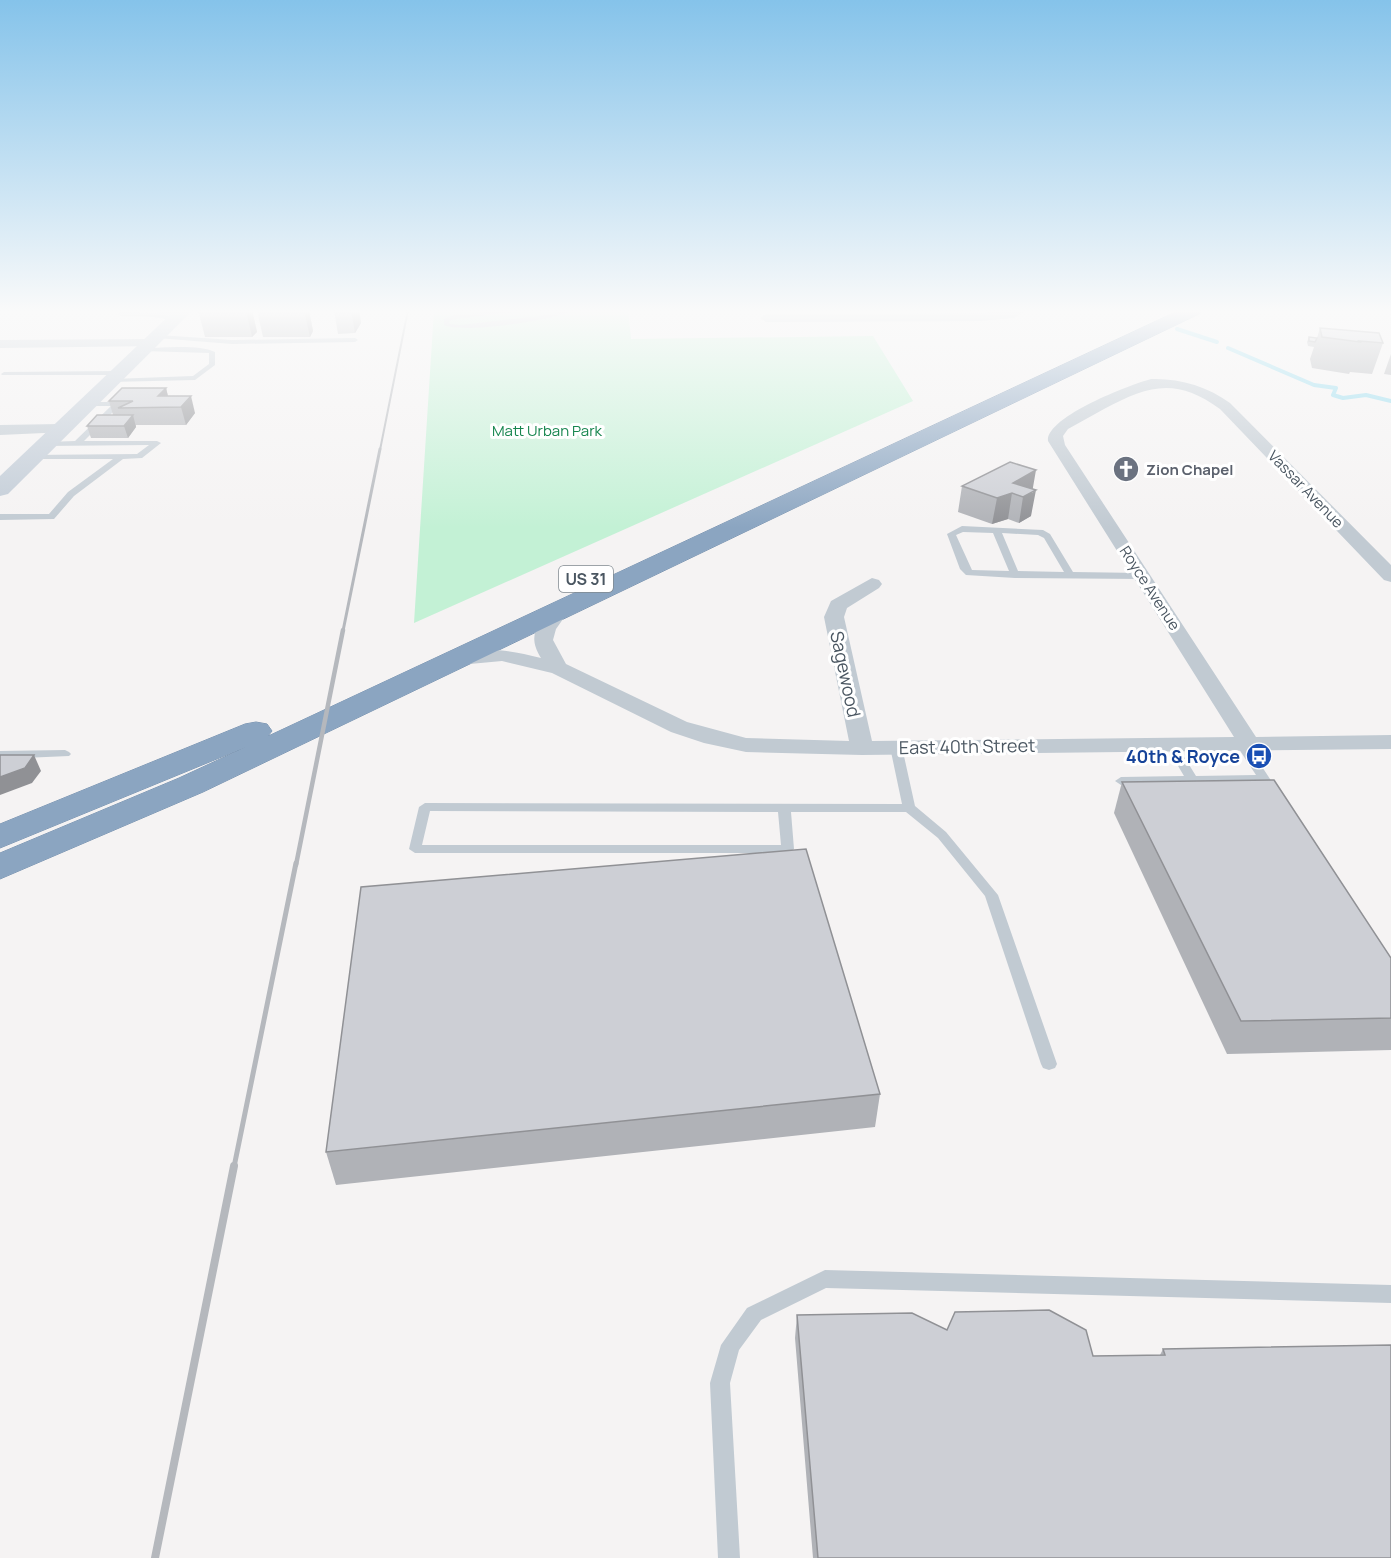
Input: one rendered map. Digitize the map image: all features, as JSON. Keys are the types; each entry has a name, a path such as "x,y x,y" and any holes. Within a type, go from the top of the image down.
{"highway":[{"name":"US 31","path":"0,837 325,701 1010,383"},
{"name":"US 31","path":"0,867 191,785 1040,383"}],"main road":[{"path":"0,489 45,453 61,429 110,383"}],"street":[{"name":"Vassar Avenue","path":"1056,433 1066,424 1142,386 1158,384 1181,387 1205,394 1221,402 1391,576"},
{"path":"0,430 61,429"},
{"name":"Royce Avenue","path":"1056,433 1054,440 1057,446 1142,576 1245,743"},
{"name":"Sagewood","path":"862,748 834,617 838,605 872,584"},
{"path":"558,612 545,629 542,638 543,644 560,668"},
{"name":"East 40th Street","path":"459,659 490,655 511,656 560,668 663,720 712,738 766,747 1391,742"}],"lane":[{"path":"77,444 117,404 87,404"},
{"path":"157,443 139,456 45,453 77,444 157,443"},
{"path":"0,517 51,517 71,494 120,457"},
{"path":"1070,575 1047,536 1040,532 962,529 951,534 964,568 969,573 1015,575 1142,576"},
{"path":"996,530 1015,575"},
{"path":"1245,743 1283,808"},
{"path":"1171,744 1192,780"},
{"path":"896,747 909,808 942,835 991,895 999,911 1049,1064"},
{"path":"0,754 65,754"},
{"path":"1121,781 1264,778"},
{"path":"784,807 788,849 415,849 425,807 784,807 909,808"},
{"path":"729,1558 720,1383 731,1345 754,1314 825,1279 1391,1294"}],"green space":[{"name":"Matt Urban Park","path":"429,383 902,383 913,401 414,623"}],"building":[{"path":"122,388 166,388 158,396 191,396 181,407 118,408 133,401 109,401"},
{"path":"97,415 133,415 124,426 87,426"},
{"path":"1010,462 1036,470 1013,483 1036,490 1023,497 1012,493 997,498 962,486"},
{"path":"0,755 34,755 25,768 0,777"},
{"path":"1274,780 1391,958 1391,1018 1241,1021 1122,782"},
{"path":"806,849 880,1094 326,1152 361,887"},
{"path":"1049,1310 1086,1330 1093,1356 1165,1355 1163,1349 1391,1345 1391,1558 818,1558 797,1315 912,1313 947,1330 955,1312"}],"waterway":[{"path":"1309,383 1336,388 1333,395 1343,398 1366,395 1391,401"}],"railway":[{"path":"380,450 393,383"},
{"path":"343,631 380,449"},
{"path":"296,865 343,630"},
{"path":"234,1167 296,863"},
{"path":"155,1558 234,1166"}],"place":[{"name":"Zion Chapel","path":"1126,469"},
{"name":"40th & Royce","path":"1259,756"}]}
